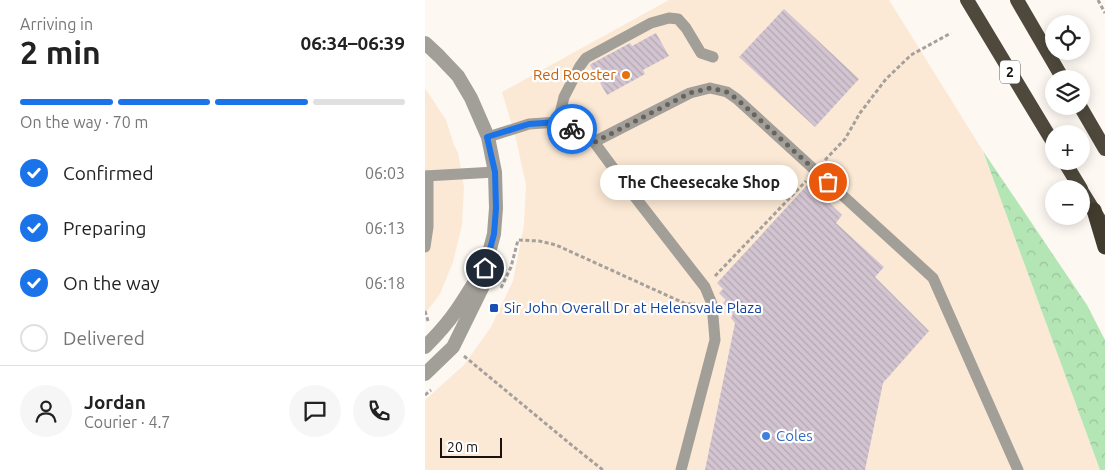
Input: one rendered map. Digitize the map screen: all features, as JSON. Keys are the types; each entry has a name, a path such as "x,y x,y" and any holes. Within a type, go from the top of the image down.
{"highway":[{"name":"2","path":"967,0 1045,129"},
{"path":"1017,0 1058,70"},
{"path":"1085,115 1104,147"},
{"path":"1090,204 1105,229"},
{"path":"1094,210 1105,247"}],"street":[{"path":"425,43 458,76 471,98 487,137 495,172 496,208 494,234 485,268 483,286 458,351 425,374"},
{"path":"425,347 456,311 471,286 485,268"}],"lane":[{"path":"558,122 564,97 586,58 651,23 669,18 678,20 686,28 701,53 713,57"},
{"path":"595,142 690,93 710,88 727,92 933,278 1018,470"},
{"path":"487,137 529,124 558,122 595,142 631,192 705,287 712,304 715,340 681,470"},
{"path":"425,247 428,227 427,176 495,172"}],"path":[{"path":"1098,0 1105,13"},
{"path":"499,291 511,267 518,240 539,241 556,245 686,304 712,304"},
{"path":"425,311 429,324 438,334"},
{"path":"458,351 468,349"},
{"path":"458,351 459,361"},
{"path":"458,351 603,470"},
{"path":"425,395 437,384"}],"shaded area":[{"path":"669,0 889,0 983,151 1100,470 425,470 425,400 464,365 491,327 513,281 524,225 526,185 516,139 502,92"},
{"path":"425,88 446,120 458,153 464,187 462,225 453,262 440,294 425,314"}],"green space":[{"path":"983,151 1087,305 1105,340 1105,470 1100,470"}],"building":[{"path":"784,9 859,79 815,127 739,57"},
{"path":"656,33 669,56 643,70 645,74 607,95 590,65 630,43 632,46"},
{"path":"809,183 842,215 836,223 884,267 875,277 929,331 883,383 865,470 705,470 735,323 731,318 733,314 723,303 726,300 719,293 723,289 717,283"}],"way so far":[{"path":"572,129 595,142 690,93 710,88 727,92 737,99 828,182"}],"place":[{"name":"Red Rooster","path":"626,75"},
{"name":"The Cheesecake Shop","path":"828,182"},
{"name":"Sir John Overall Dr at Helensvale Plaza","path":"494,308"},
{"name":"Coles","path":"766,436"}],"route":[{"path":"485,268 494,234 496,208 495,172 487,137 529,124 558,122 572,129"}]}
